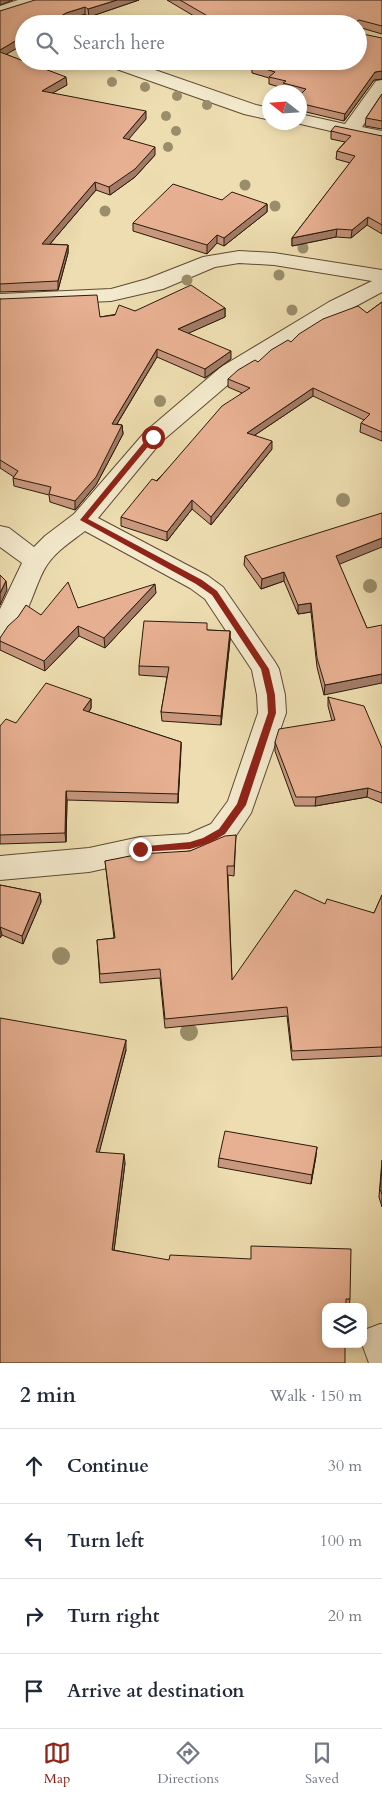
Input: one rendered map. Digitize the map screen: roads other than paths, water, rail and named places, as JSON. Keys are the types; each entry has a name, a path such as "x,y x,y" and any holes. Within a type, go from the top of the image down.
{"street":[{"path":"0,13 34,0"},
{"path":"0,13 15,18"},
{"path":"138,70 262,112"},
{"path":"350,129 382,85"},
{"path":"307,121 382,137"},
{"path":"0,300 111,295 155,284 210,261 239,257 282,260 382,276"},
{"path":"0,628 9,618 36,561 54,542 83,520 153,437 229,372 337,307 382,284"},
{"path":"0,868 89,860 140,849 190,846 222,832 241,805 272,713 271,695 265,669 214,593 199,582 83,520"},
{"path":"0,534 36,561"}]}
